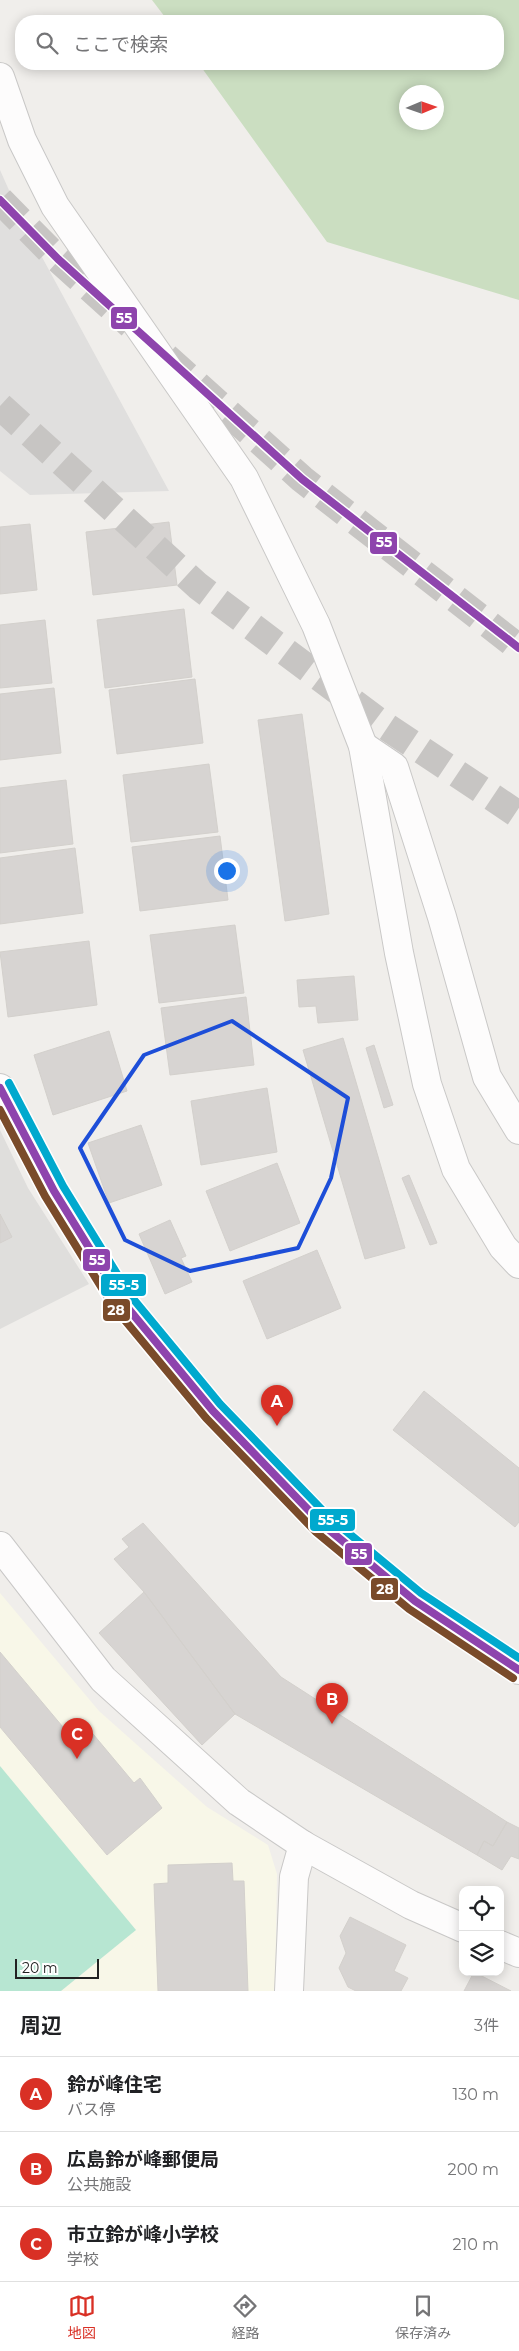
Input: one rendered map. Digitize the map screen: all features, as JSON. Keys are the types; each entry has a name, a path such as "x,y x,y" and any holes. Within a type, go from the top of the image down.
{"street":[{"path":"0,77 22,140 55,206 244,478 316,625 363,746 399,953 427,1084 456,1169 503,1247 519,1264"},
{"path":"363,746 394,767 442,917 487,1077 519,1130"},
{"path":"0,1088 54,1191 122,1301 213,1411 322,1524 415,1601 519,1670"},
{"path":"0,1546 103,1679 239,1802 303,1845 411,1905 459,1926"},
{"path":"289,1991 294,1877 303,1845"},
{"path":"504,1947 519,1953"}],"highlighted area":[{"path":"232,1021 348,1098 331,1178 298,1248 190,1271 125,1240 80,1148 144,1055"}],"shaded area":[{"path":"0,170 24,224 169,491 30,495 0,471"},
{"path":"0,1130 28,1188 89,1284 0,1329"},
{"path":"0,1593 99,1711 207,1807 268,1845 277,1874 275,1991 0,1991"}],"green space":[{"path":"152,0 519,0 519,300 327,242 203,70 504,70 504,15 163,15"},
{"path":"0,1766 136,1930 61,1991 0,1991"}],"building":[{"path":"169,522 177,585 93,595 86,532"},
{"path":"30,524 37,590 0,594 0,527"},
{"path":"184,609 192,677 105,688 97,620"},
{"path":"45,620 52,683 0,688 0,625"},
{"path":"195,679 203,743 117,754 109,690"},
{"path":"54,688 61,753 0,760 0,694"},
{"path":"302,714 329,914 285,921 258,720"},
{"path":"209,764 218,832 131,842 123,775"},
{"path":"66,780 73,844 0,853 0,788"},
{"path":"220,836 228,900 140,911 132,847"},
{"path":"75,848 83,913 0,924 0,858"},
{"path":"235,925 244,993 159,1003 150,935"},
{"path":"89,941 97,1005 8,1017 0,952"},
{"path":"354,976 358,1020 318,1023 316,1006 299,1007 297,980"},
{"path":"246,997 254,1065 170,1075 161,1008"},
{"path":"109,1031 127,1091 53,1115 34,1055"},
{"path":"343,1038 405,1248 365,1259 303,1050"},
{"path":"374,1045 393,1105 384,1108 366,1048"},
{"path":"267,1088 277,1152 201,1165 191,1101"},
{"path":"141,1125 162,1185 109,1203 88,1143"},
{"path":"277,1163 300,1223 230,1251 206,1191"},
{"path":"409,1175 437,1243 430,1245 402,1178"},
{"path":"0,1214 12,1237 0,1243"},
{"path":"170,1220 186,1256 181,1258 192,1282 165,1294 139,1234"},
{"path":"317,1250 341,1308 267,1339 243,1281"},
{"path":"424,1391 519,1468 519,1522 515,1527 393,1430"},
{"path":"143,1523 281,1677 507,1822 493,1846 484,1841 477,1855 235,1714 144,1592 114,1559 129,1547 122,1539"},
{"path":"144,1592 235,1714 202,1745 99,1633"},
{"path":"0,1652 73,1739 88,1728 134,1783 140,1778 162,1808 107,1855 0,1727"},
{"path":"507,1822 519,1828 519,1859 511,1856 502,1870 477,1855 484,1841 493,1846"},
{"path":"232,1863 233,1881 244,1881 248,1991 158,1991 154,1884 168,1883 168,1865"},
{"path":"350,1917 406,1945 394,1971 408,1978 401,1991 356,1991 348,1987 339,1968 346,1953 340,1936"},
{"path":"472,1976 482,1976 511,1991 464,1991"}],"tunnel":[{"path":"0,200 58,259 131,325"},
{"path":"166,357 302,479 519,648"},
{"path":"0,406 198,586 378,721 519,815"}],"transit line":[{"name":"55","path":"0,200 58,259 302,479 519,648"},
{"name":"55-5","path":"9,1083 63,1186 130,1295 220,1404 329,1517 421,1593 519,1658"},
{"name":"55","path":"0,1088 54,1191 122,1301 213,1411 322,1524 415,1601 519,1670"},
{"name":"28","path":"0,1110 45,1196 113,1306 206,1418 316,1532 409,1609 513,1678"}],"place":[{"name":"鈴が峰住宅","path":"277,1426"},
{"name":"広島鈴が峰郵便局","path":"332,1724"},
{"name":"市立鈴が峰小学校","path":"77,1759"}]}
